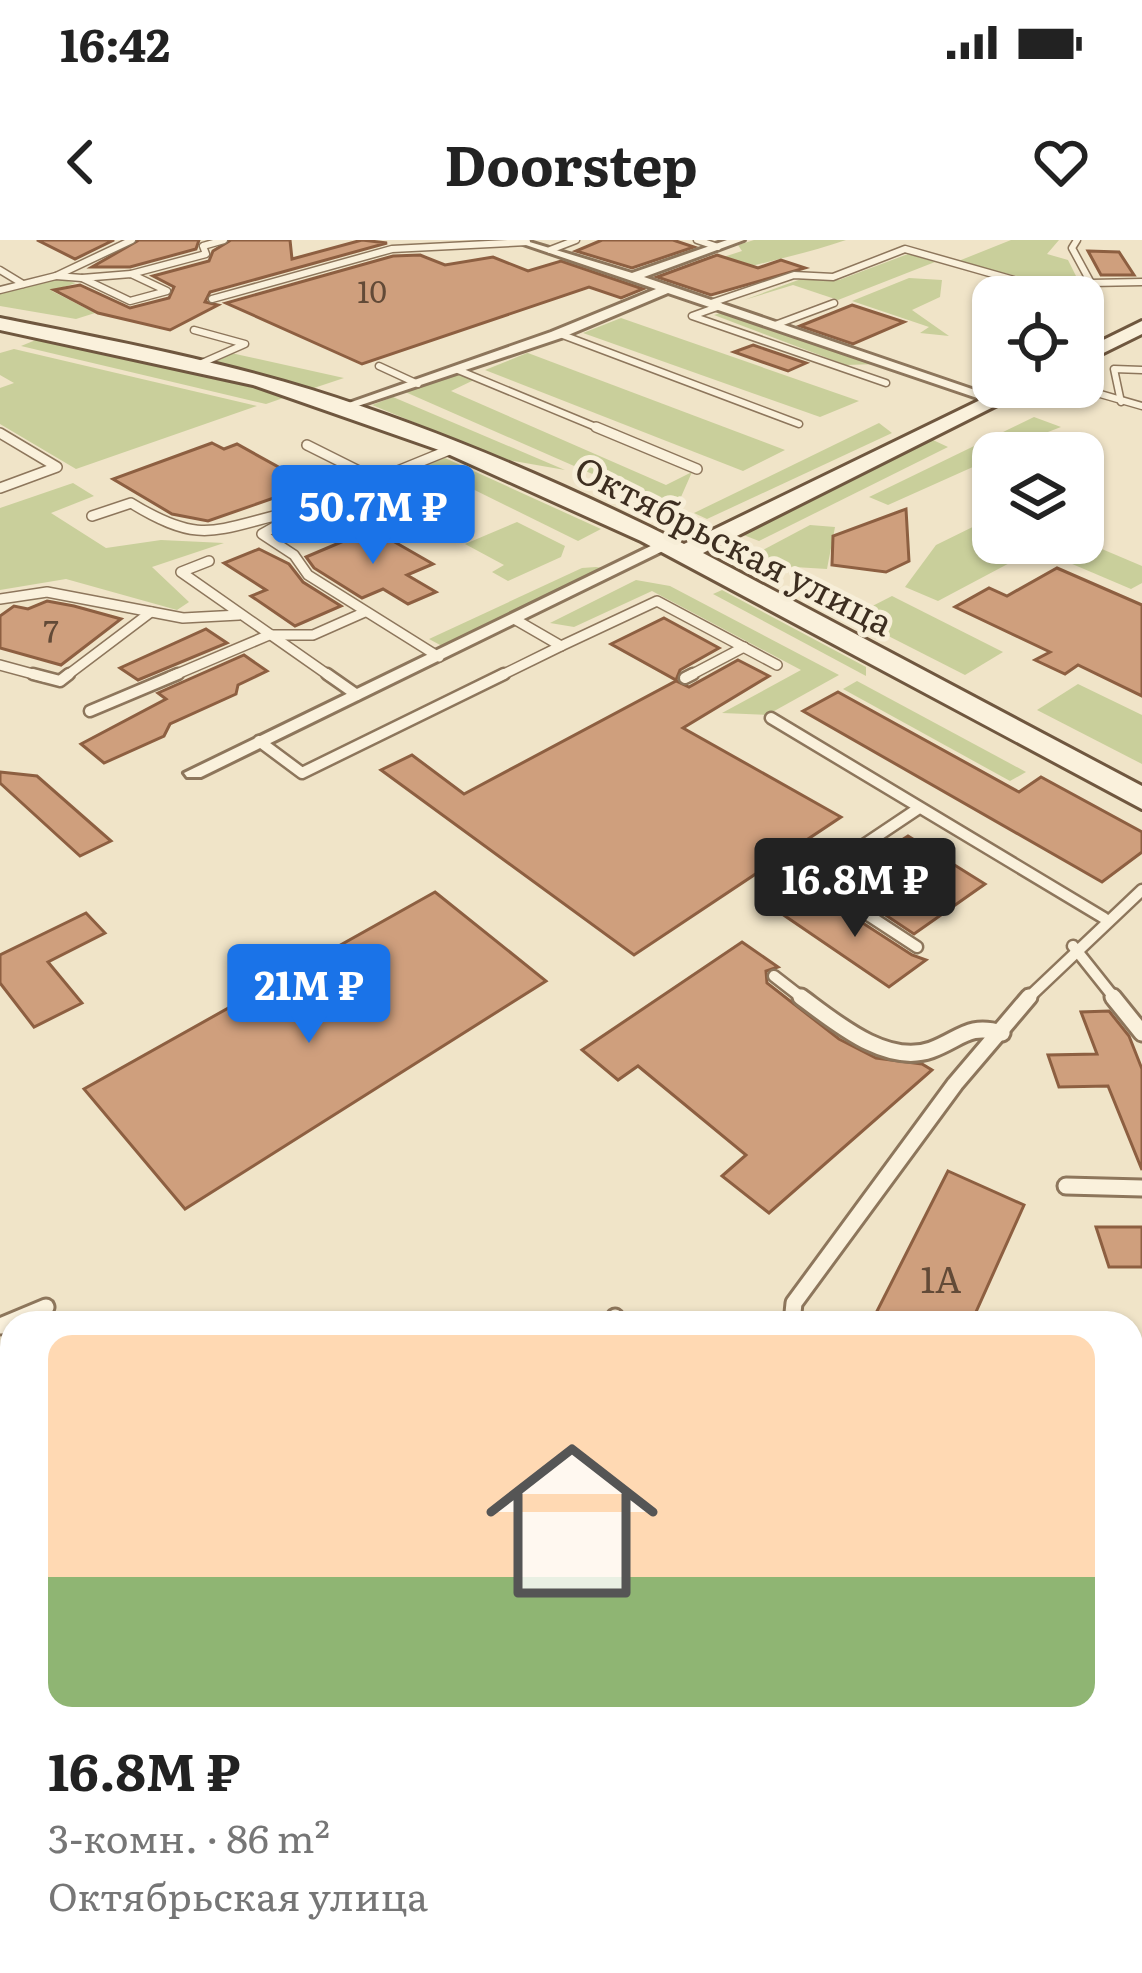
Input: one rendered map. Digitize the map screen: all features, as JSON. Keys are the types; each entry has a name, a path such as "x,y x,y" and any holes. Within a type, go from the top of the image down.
{"street":[{"path":"633,277 738,240"},
{"path":"528,241 972,387"},
{"path":"348,408 560,334 668,289"},
{"path":"1104,329 1142,310"},
{"name":"Октябрьская улица","path":"0,324 195,366 348,408 454,448 672,550 1142,799"},
{"path":"1104,347 1142,328"},
{"path":"194,772 628,568 672,550 728,536 972,401"}],"lane":[{"path":"110,240 119,244"},
{"path":"0,290 56,276 132,240"},
{"path":"56,276 131,274 206,254 203,246 224,240"},
{"path":"550,250 576,240"},
{"path":"697,240 718,247"},
{"path":"886,383 692,316 794,275 833,277 928,240"},
{"path":"1077,240 1072,248 1091,284 1142,282"},
{"path":"212,299 392,249 528,241"},
{"path":"905,249 1000,276"},
{"path":"0,270 23,284"},
{"path":"82,278 130,301 167,291 131,274"},
{"path":"775,325 834,303"},
{"path":"194,329 244,344 195,366"},
{"path":"560,334 800,424"},
{"path":"379,366 418,384"},
{"path":"1121,402 1114,369 1142,370"},
{"path":"458,370 697,470"},
{"path":"1104,396 1142,406"},
{"path":"0,433 57,467 0,488"},
{"path":"307,445 377,480"},
{"path":"92,516 131,503 175,530 208,532 312,506 454,448"},
{"path":"363,486 410,511"},
{"path":"312,506 262,534 294,555 308,575 439,657"},
{"path":"209,561 181,572 357,695"},
{"path":"0,599 30,589 59,589 189,619 239,615"},
{"path":"259,741 302,772 657,601 777,665"},
{"path":"0,665 60,681 151,612"},
{"path":"91,711 269,635 313,635 365,612"},
{"path":"516,620 561,646"},
{"path":"685,678 744,647"},
{"path":"771,718 1105,918"},
{"path":"916,947 813,879 919,808"},
{"path":"793,1311 794,1303 922,1129 1073,946 1142,890"},
{"path":"1073,946 1142,1033"},
{"path":"774,976 874,1046 924,1052 959,1029 980,1025 1001,1033"},
{"path":"1066,1186 1142,1187"},
{"path":"34,1311 46,1306"}],"green space":[{"path":"754,240 846,240 703,281 702,264 742,251 738,245"},
{"path":"1011,240 1059,240 1047,254 1068,260 1076,276 1017,276 956,262"},
{"path":"908,254 935,262 838,300 793,285 744,300 801,279 839,280"},
{"path":"54,278 76,283 52,291 95,313 76,319 0,306 0,292"},
{"path":"909,278 942,280 940,297 912,310 949,336 920,333 929,327 852,301"},
{"path":"726,311 878,364 846,365 714,315"},
{"path":"621,318 859,401 820,417 583,333"},
{"path":"48,335 289,396 266,404 21,346"},
{"path":"14,349 257,406 76,469 0,424 0,388 14,383 0,375 0,353"},
{"path":"231,353 344,378 308,390 208,363"},
{"path":"527,353 785,450 743,471 485,370"},
{"path":"455,373 474,380 451,391 666,485 692,472 681,497 663,505 403,391"},
{"path":"393,397 565,470 503,459 372,405"},
{"path":"1034,417 1061,427 1048,432 1003,432"},
{"path":"879,423 892,433 707,519 694,513"},
{"path":"933,440 948,447 759,541 741,534"},
{"path":"972,447 972,467 888,505 869,497"},
{"path":"445,458 601,529 578,541 426,466"},
{"path":"73,483 94,496 51,513 106,548 161,540 224,543 152,567 189,602 177,610 66,579 0,590 0,508"},
{"path":"517,522 565,546 561,557 508,581 492,572 504,565 465,544"},
{"path":"810,525 835,527 827,569 762,565 761,551"},
{"path":"972,527 972,564 1008,564 938,601 905,587 936,545"},
{"path":"1104,550 1142,566 1142,583 1131,589 1072,564 1104,564"},
{"path":"582,568 607,569 442,646 429,639"},
{"path":"636,580 670,586 839,675 767,715 722,713 801,670 652,591 574,627 550,623"},
{"path":"722,590 866,667 866,676 713,594"},
{"path":"892,596 1003,652 965,675 851,617"},
{"path":"857,681 1026,772 1010,781 843,689"},
{"path":"1078,684 1142,715 1142,764 1037,710"}],"building":[{"path":"37,240 114,240 75,259"},
{"path":"139,240 199,240 196,249 130,267 92,267"},
{"path":"231,240 290,240 292,259 362,240 387,243 210,292 205,302 218,305 170,330 98,313 54,290 80,285 130,308 169,298 174,287 153,276 209,261 213,251"},
{"path":"602,240 673,240 694,247 632,268 576,251"},
{"path":"1088,251 1119,252 1134,275 1101,275"},
{"path":"420,255 445,265 493,257 528,271 561,261 643,289 621,298 589,287 362,364 226,303 393,256"},
{"path":"717,255 758,268 781,260 805,268 711,295 657,277"},
{"path":"852,305 904,322 853,344 800,326"},
{"path":"753,345 806,363 788,371 734,352"},
{"path":"212,443 224,449 237,444 311,485 208,521 172,514 113,479"},
{"path":"906,509 909,561 886,572 832,565 833,536"},
{"path":"372,529 433,564 407,575 436,592 408,604 383,589 362,598 314,568 306,557"},
{"path":"259,549 289,564 303,582 341,606 295,626 251,596 266,590 224,563"},
{"path":"1057,568 1142,605 1142,696 1078,665 1065,674 1035,660 1050,652 955,607 989,588 1007,596"},
{"path":"47,601 121,619 61,665 0,648 0,616 14,606 28,609"},
{"path":"664,618 719,648 680,670 676,680 611,644"},
{"path":"206,629 227,643 138,680 120,668"},
{"path":"244,655 267,671 238,685 236,694 170,724 164,736 104,763 81,744 166,699 158,693"},
{"path":"738,660 769,676 683,728 841,817 634,955 381,770 412,755 464,794 676,681 689,687"},
{"path":"838,692 1019,792 1041,777 1142,832 1142,852 1102,882 803,711"},
{"path":"0,772 37,776 111,841 80,856 0,783"},
{"path":"908,836 985,884 914,934 836,882"},
{"path":"435,892 546,981 185,1209 84,1089"},
{"path":"818,894 926,960 889,987 785,916"},
{"path":"86,913 105,933 48,962 82,1003 34,1027 0,983 0,955"},
{"path":"742,942 778,967 766,971 767,983 839,1039 876,1058 922,1064 932,1070 769,1213 722,1176 746,1155 638,1066 618,1080 582,1050"},
{"path":"1109,1011 1129,1036 1142,1069 1142,1170 1108,1086 1059,1087 1048,1055 1097,1054 1081,1012"},
{"path":"948,1171 1024,1205 976,1311 877,1311"},
{"path":"1096,1227 1142,1227 1142,1267 1109,1267"}]}
